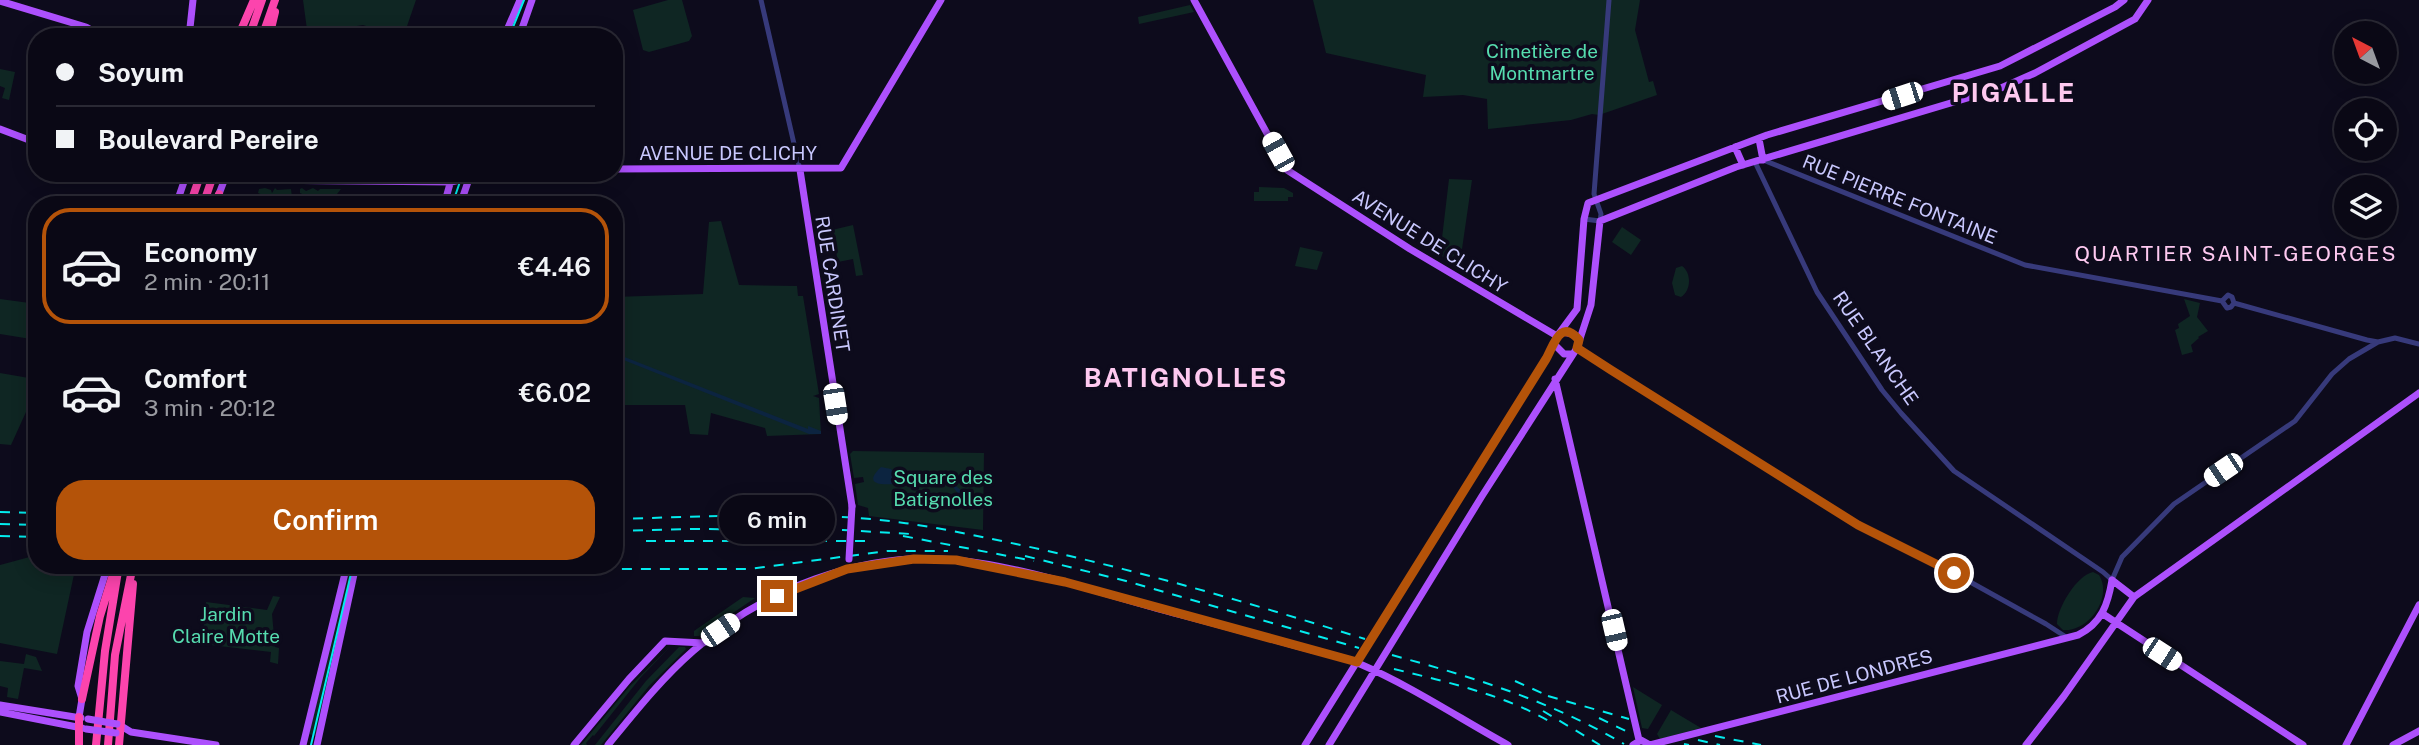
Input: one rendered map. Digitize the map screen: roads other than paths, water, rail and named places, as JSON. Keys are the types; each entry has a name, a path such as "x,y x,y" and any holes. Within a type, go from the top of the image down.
{"highway":[{"path":"242,28 254,0"},
{"path":"252,28 262,0"},
{"path":"265,28 276,0"},
{"path":"271,28 276,0"},
{"path":"82,699 100,616 114,574"},
{"path":"96,745 116,574"},
{"path":"108,745 115,655 131,574"},
{"path":"119,745 133,601 133,574"},
{"path":"79,745 81,724"}],"main road":[{"path":"190,28 193,0"},
{"path":"508,28 520,0"},
{"path":"522,28 531,0"},
{"name":"AVENUE DE CLICHY","path":"623,169 841,168 941,0"},
{"name":"AVENUE DE CLICHY","path":"1194,0 1287,170 1557,337"},
{"path":"1305,745 1557,337 1577,309 1584,219 1593,199 1759,139 2000,66 2124,0"},
{"path":"1329,745 1576,347 1591,305 1600,221 1743,165 2001,88 2035,73 2130,22 2148,0"},
{"path":"0,1 88,28"},
{"path":"0,129 28,140"},
{"path":"1759,139 1759,161"},
{"path":"1735,147 1743,165"},
{"name":"RUE CARDINET","path":"800,170 852,506 847,569"},
{"path":"219,194 224,182"},
{"path":"1557,337 1573,333 1576,347"},
{"path":"1557,337 1564,354 1576,347"},
{"path":"1539,369 1555,379 1607,602 1636,743 1646,741 1650,745"},
{"path":"2026,745 2134,597 2419,393"},
{"path":"608,745 653,690 703,642 734,620 768,601 847,569 914,559 979,563 1065,582 1357,662 1508,745"},
{"path":"81,724 82,699 78,686 87,632 105,574"},
{"path":"303,745 343,574"},
{"path":"317,745 356,574"},
{"path":"2134,597 2112,580 2103,614 2303,745"},
{"path":"2346,745 2419,605"},
{"name":"RUE DE LONDRES","path":"1650,745 2066,638 2085,631 2103,614"},
{"path":"574,745 629,679 669,641 703,642"},
{"path":"0,705 38,710 81,724"},
{"path":"0,712 119,729"},
{"path":"81,724 88,719 131,732 216,745"},
{"path":"2393,745 2419,731"}],"street":[{"path":"761,0 800,170"},
{"path":"1584,219 1600,221 1601,214 1593,199 1609,0"},
{"name":"RUE PIERRE FONTAINE","path":"1759,161 2025,265 2222,301 2228,296 2232,297 2234,303 2378,342"},
{"name":"RUE BLANCHE","path":"1759,161 1817,292 1882,390 1954,471 2112,580"},
{"path":"2112,580 2123,557 2174,504 2295,421 2332,373 2348,359 2378,342 2395,338 2419,344"},
{"path":"1576,347 1858,525 1954,573 2066,638"}],"water":[{"path":"623,356 808,429 808,426 821,431 821,434 809,434 623,360"},
{"path":"881,467 891,469 901,480 951,482 963,492 959,495 951,484 933,486 913,482 877,483 873,480 874,475"}],"tram line":[{"path":"513,28 524,0"},
{"path":"455,196 460,182"},
{"path":"311,745 351,574"}],"railway":[{"path":"0,512 28,513"},
{"path":"623,519 798,515 918,525 1104,564 1365,639"},
{"path":"0,524 28,525"},
{"path":"623,531 843,530 911,534"},
{"path":"0,536 28,537"},
{"path":"903,536 1034,561"},
{"path":"646,541 870,541"},
{"path":"623,569 749,569 887,551 948,551"},
{"path":"1025,556 1126,581 1359,648"},
{"path":"1392,655 1452,672 1540,703 1624,744"},
{"path":"1394,669 1493,696 1549,721"},
{"path":"1515,681 1544,694"},
{"path":"1548,696 1629,719"},
{"path":"1543,711 1600,745"},
{"path":"1599,718 1630,733"},
{"path":"1715,736 1761,745"},
{"path":"1698,740 1720,745"},
{"path":"1684,744 1689,745"}],"district":[{"name":"PIGALLE","path":"2014,93"},
{"name":"QUARTIER SAINT-GEORGES","path":"2236,254"},
{"name":"BATIGNOLLES","path":"1186,378"}],"park label":[{"name":"Cimetière de Montmartre","path":"1542,62"},
{"name":"Square des Batignolles","path":"943,488"},
{"name":"Jardin Claire Motte","path":"226,625"}]}
